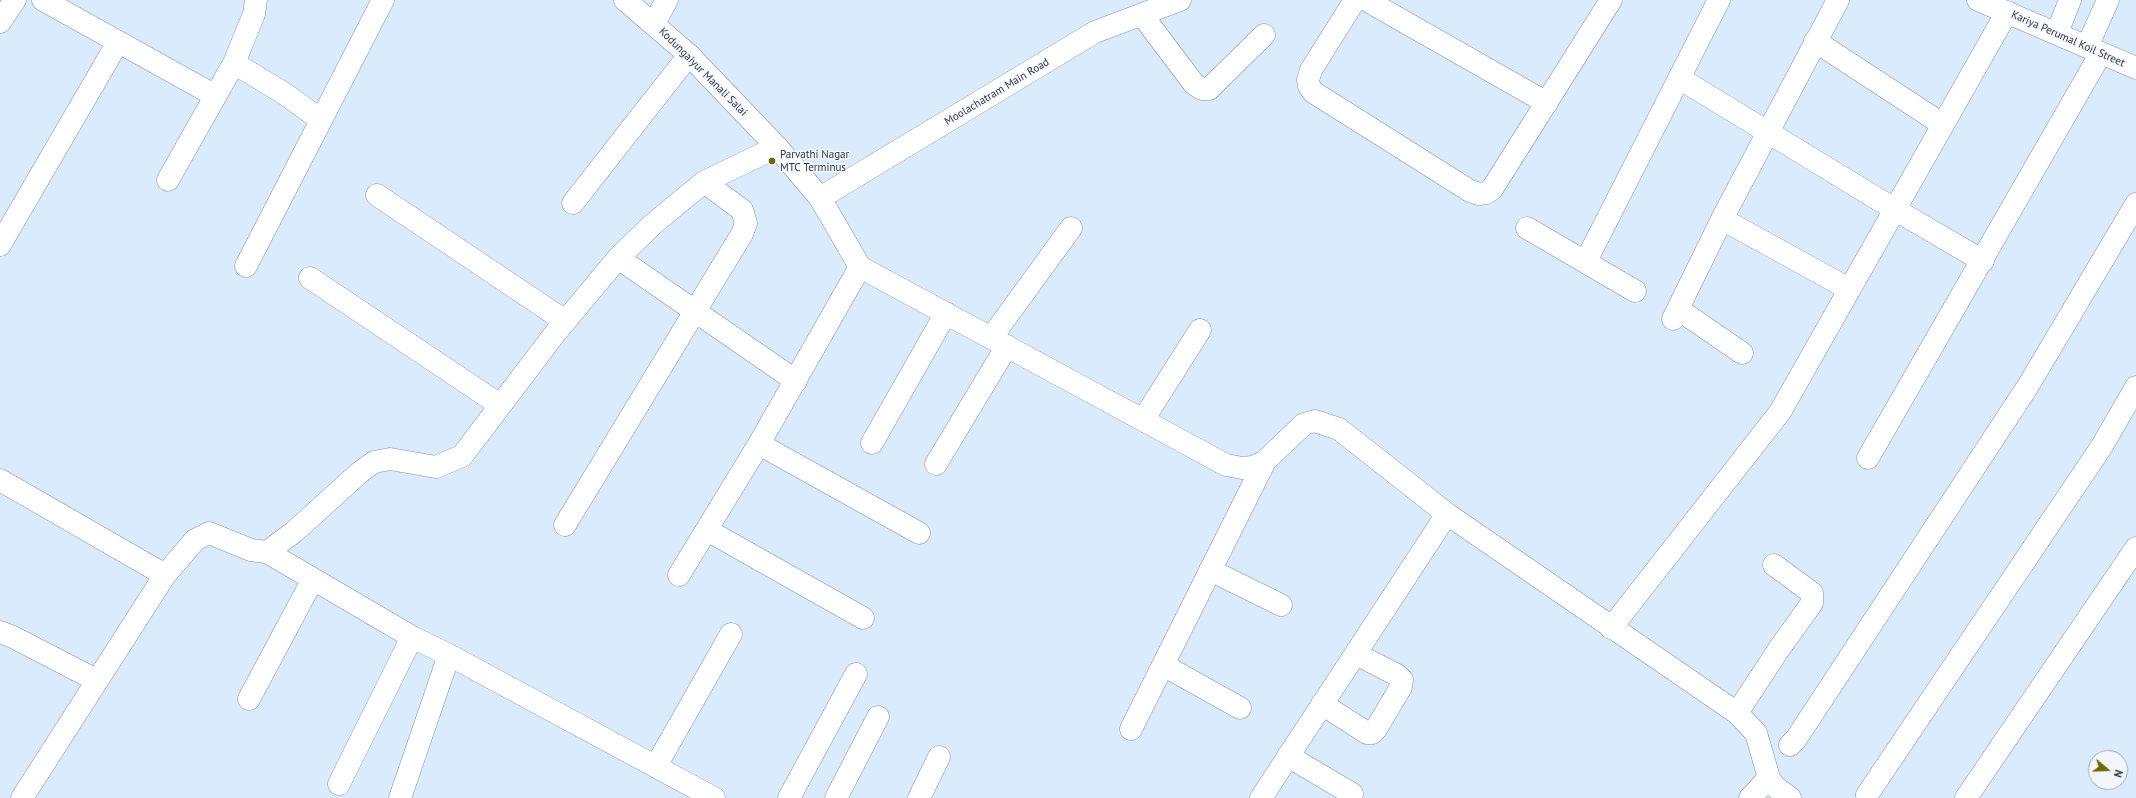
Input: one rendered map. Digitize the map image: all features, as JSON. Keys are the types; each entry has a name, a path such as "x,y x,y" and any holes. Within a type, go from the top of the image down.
{"street":[{"path":"1,19 15,0"},
{"path":"44,0 214,95"},
{"path":"168,180 214,95 234,63 254,14 256,0"},
{"path":"246,266 382,0"},
{"name":"Kodungaiyur Manali Salai","path":"625,0 654,23 689,56 777,147 820,198 860,267"},
{"path":"654,23 667,0"},
{"name":"Moolachatram Main Road","path":"820,198 1095,32 1148,8 1180,0"},
{"path":"1355,0 1311,70 1308,80 1309,86 1313,92 1470,191 1478,194 1486,193 1492,188 1611,0"},
{"path":"1366,0 1547,103"},
{"path":"1586,261 1719,0"},
{"path":"1742,353 1675,314 1722,219 1838,0"},
{"name":"Kariya Perumal Koil Street","path":"1978,0 2002,7 2056,33 2136,68"},
{"path":"2056,33 2070,0"},
{"path":"1868,458 1983,261 2094,50 2108,0"},
{"path":"1611,628 1780,412 1942,124 2002,7"},
{"path":"1148,8 1194,84 1202,89 1209,89 1264,35"},
{"path":"1815,41 1942,124"},
{"path":"0,245 118,42"},
{"path":"572,203 689,56"},
{"path":"234,63 285,94 321,120"},
{"path":"1679,78 1768,131 1894,210 1983,261"},
{"path":"267,552 294,532 358,473 374,462 390,459 436,467 462,456 565,321 618,258 652,225 704,182 777,147"},
{"path":"565,525 696,312 742,234 746,223 742,210 704,182"},
{"path":"377,195 565,321"},
{"path":"1790,745 1796,739 2020,399 2136,204"},
{"path":"1722,219 1849,289"},
{"path":"936,464 999,342 1071,228"},
{"path":"1527,228 1635,290"},
{"path":"618,258 796,381"},
{"path":"679,575 759,444 860,267 1226,465 1242,468 1253,468 1265,461 1304,424 1316,421 1327,423 1339,429 1447,514 1611,628 1737,713 1756,733 1769,778 1774,786 1790,798"},
{"path":"310,278 500,405"},
{"path":"872,443 946,313"},
{"path":"1143,420 1200,330"},
{"path":"1867,795 2102,446 2136,387"},
{"path":"759,444 919,533"},
{"path":"1131,729 1265,461"},
{"path":"0,480 165,574"},
{"path":"1261,798 1447,514"},
{"path":"707,530 863,618"},
{"path":"22,798 165,574 195,540 209,533 251,550 267,552 412,638 449,655 714,798"},
{"path":"1966,798 2136,548"},
{"path":"1737,713 1779,649 1812,603 1812,593 1774,565"},
{"path":"1210,570 1281,605"},
{"path":"249,699 313,579"},
{"path":"0,632 13,637 96,680"},
{"path":"656,766 731,634"},
{"path":"339,784 412,638"},
{"path":"1322,704 1367,733 1372,733 1376,729 1401,687 1402,680 1397,675 1356,654"},
{"path":"400,798 449,655"},
{"path":"1163,665 1240,708"},
{"path":"788,798 856,674"},
{"path":"836,798 878,717"},
{"path":"1288,756 1352,794"},
{"path":"919,798 938,757"},
{"path":"1750,798 1769,778"}],"place":[{"name":"Parvathi Nagar MTC Terminus","path":"772,161"}]}
